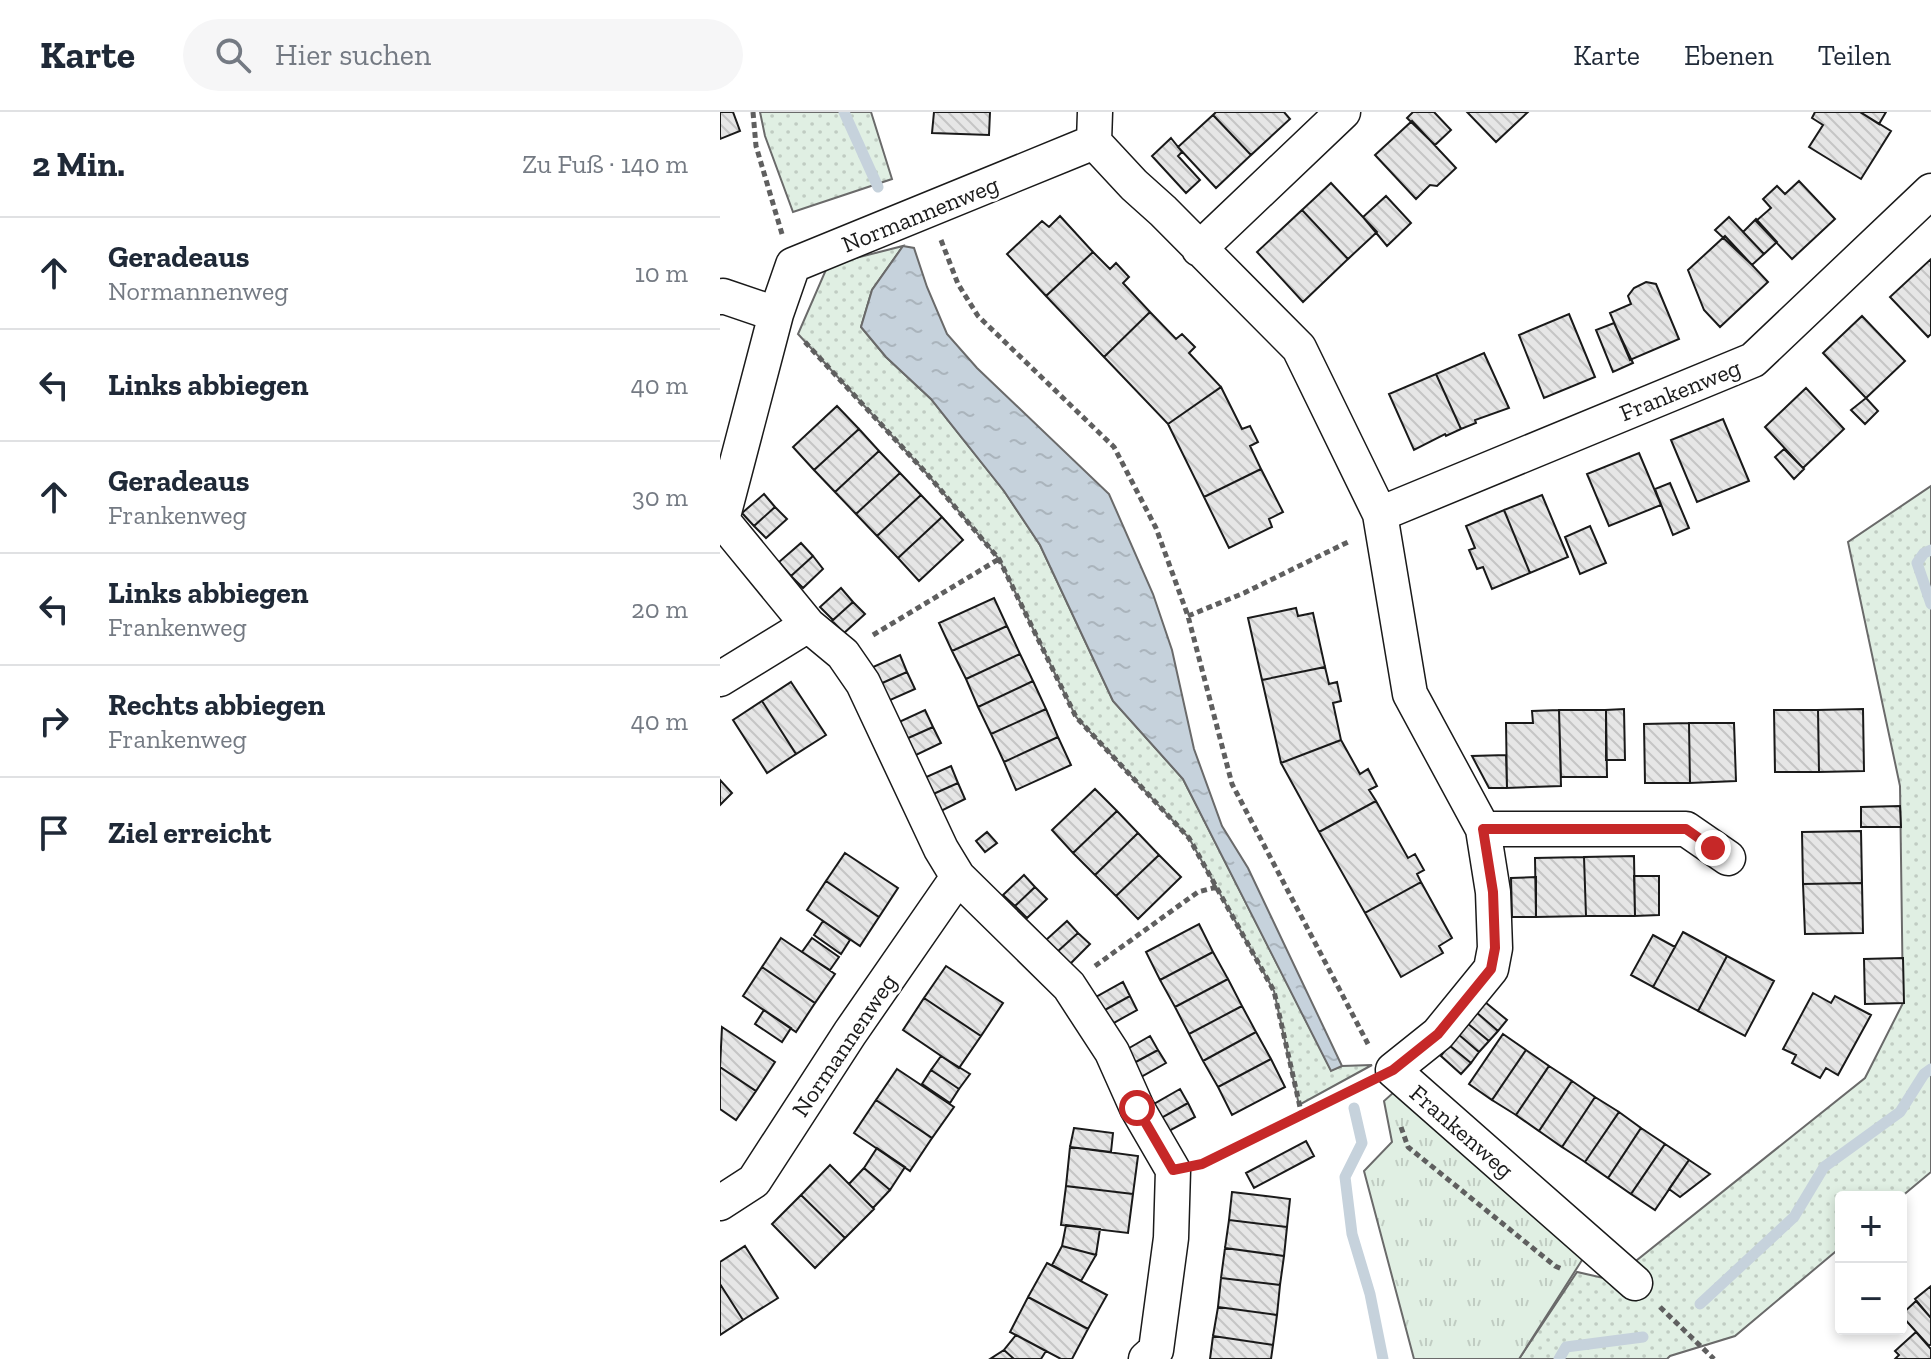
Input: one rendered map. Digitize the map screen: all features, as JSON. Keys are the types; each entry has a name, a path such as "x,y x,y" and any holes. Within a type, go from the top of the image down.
{"street":[{"path":"1199,249 1343,112"},
{"name":"Normannenweg","path":"793,265 931,210 1094,127"},
{"name":"Frankenweg","path":"1094,127 1199,249 1299,348 1380,514 1410,694 1483,829 1493,892 1495,948 1491,969 1438,1034 1393,1070 1635,1283"},
{"name":"Frankenweg","path":"1380,514 1753,360 1931,191"},
{"path":"793,265 776,314 722,520 808,625 843,654 863,683 941,849 958,877 1069,986 1112,1052 1137,1108 1173,1170 1171,1238 1158,1336 1156,1350 1146,1359"},
{"path":"720,297 776,314"},
{"path":"720,679 808,625"},
{"path":"1483,829 1686,829 1728,858"},
{"name":"Normannenweg","path":"720,1203 754,1181 850,1033 958,877"}],"path":[{"path":"753,112 756,146 772,207 793,265"},
{"path":"931,210 958,284 978,316 1114,447 1156,528 1188,616 1232,784 1370,1048 1393,1070 1202,1164 1173,1170"},
{"path":"776,314 928,475 999,559 1076,717 1189,838 1274,991 1302,1116"},
{"path":"1188,616 1244,593 1354,539 1380,514"},
{"path":"843,654 999,559"},
{"path":"1069,986 1198,892 1217,887"},
{"path":"1635,1283 1714,1359"}],"green space":[{"path":"760,112 871,112 892,179 793,212 765,136"},
{"path":"903,246 872,290 861,327 886,357 931,399 1004,491 1040,545 1113,701 1183,779 1331,1070 1342,1066 1372,1065 1299,1105 1274,991 1189,838 1076,717 999,559 928,475 798,334 828,265"},
{"path":"1931,486 1931,1172 1907,1192 1835,1191 1835,1252 1735,1336 1667,1359 1519,1359 1577,1272 1612,1280 1865,1078 1903,1003 1900,786 1848,542"},
{"path":"1394,1092 1584,1257 1519,1359 1414,1359 1364,1171 1392,1142 1384,1101"}],"water":[{"path":"903,246 914,248 947,334 977,368 1109,494 1153,594 1172,650 1194,749 1222,826 1248,868 1342,1066 1331,1071 1183,779 1113,701 1040,545 1004,491 931,399 886,357 861,327 872,290"}],"building":[{"path":"720,112 733,112 740,131 720,139"},
{"path":"934,112 990,112 989,135 932,133"},
{"path":"1216,112 1284,112 1290,119 1251,155 1213,115"},
{"path":"1413,112 1434,112 1451,130 1435,145 1407,118"},
{"path":"1467,112 1528,112 1496,142"},
{"path":"1815,112 1860,112 1891,131 1861,179 1809,147 1823,125 1812,118"},
{"path":"1860,112 1886,112 1879,124"},
{"path":"1213,115 1251,155 1216,188 1178,147"},
{"path":"1412,121 1456,168 1437,186 1430,185 1416,199 1375,155"},
{"path":"1171,138 1182,152 1178,156 1200,180 1186,193 1152,156"},
{"path":"1799,181 1835,219 1792,259 1756,221 1771,208 1763,199 1777,186 1785,194"},
{"path":"1331,183 1377,232 1348,259 1302,210"},
{"path":"1386,196 1411,223 1387,246 1363,217"},
{"path":"1302,210 1348,259 1303,302 1257,252"},
{"path":"1060,216 1093,252 1046,296 1007,254 1042,221 1049,227"},
{"path":"1729,217 1764,254 1752,265 1715,230"},
{"path":"1756,219 1777,242 1764,254 1743,232"},
{"path":"1725,236 1768,282 1720,327 1704,310 1688,270"},
{"path":"1093,252 1110,269 1116,263 1129,277 1123,283 1150,312 1104,357 1046,296"},
{"path":"1931,259 1931,334 1928,337 1890,297"},
{"path":"1646,282 1656,284 1679,339 1630,360 1610,313 1631,304 1628,296 1634,288"},
{"path":"1150,312 1176,339 1182,334 1195,347 1189,353 1221,387 1168,424 1104,357"},
{"path":"1569,314 1595,377 1544,398 1519,335"},
{"path":"1862,316 1905,361 1866,398 1823,353"},
{"path":"1614,323 1633,363 1613,372 1596,330"},
{"path":"1484,353 1509,408 1475,420 1476,423 1461,429 1436,374"},
{"path":"1436,374 1461,429 1414,450 1389,394"},
{"path":"1221,387 1242,429 1250,426 1258,442 1250,446 1261,469 1204,497 1168,424"},
{"path":"1806,388 1844,429 1803,468 1765,427"},
{"path":"1866,398 1878,411 1865,424 1851,410"},
{"path":"837,406 859,429 814,470 793,447"},
{"path":"1723,419 1749,481 1697,502 1671,440"},
{"path":"859,429 879,451 835,492 814,470"},
{"path":"1784,449 1804,469 1794,479 1775,457"},
{"path":"879,451 900,473 856,514 835,492"},
{"path":"1639,453 1661,505 1609,526 1587,474"},
{"path":"1261,469 1283,512 1269,519 1272,527 1229,548 1204,497"},
{"path":"900,473 921,495 877,536 856,514"},
{"path":"1670,483 1689,528 1673,535 1655,489"},
{"path":"764,494 775,507 754,526 742,513"},
{"path":"921,495 942,517 898,558 877,536"},
{"path":"1542,495 1568,557 1530,573 1504,510"},
{"path":"775,507 787,519 766,538 754,526"},
{"path":"1504,510 1530,573 1492,589 1483,567 1477,569 1469,550 1475,548 1466,526"},
{"path":"942,517 963,540 919,581 898,558"},
{"path":"1590,526 1606,563 1580,574 1565,537"},
{"path":"801,543 813,556 791,576 779,562"},
{"path":"813,556 823,569 803,588 791,576"},
{"path":"841,588 853,602 833,620 820,607"},
{"path":"994,598 1007,626 952,651 939,623"},
{"path":"853,602 865,614 844,633 832,621"},
{"path":"1296,608 1298,616 1313,613 1325,667 1262,680 1248,618"},
{"path":"1007,626 1020,654 966,679 952,651"},
{"path":"1020,654 1033,681 978,707 966,679"},
{"path":"900,655 907,672 880,684 873,667"},
{"path":"1325,667 1329,684 1337,682 1341,701 1333,703 1341,740 1281,763 1262,680"},
{"path":"907,672 915,689 888,701 880,684"},
{"path":"1033,681 1046,709 991,734 978,707"},
{"path":"791,682 826,735 796,754 762,701"},
{"path":"762,701 796,754 767,773 733,720"},
{"path":"1046,709 1058,737 1004,762 991,734"},
{"path":"1624,709 1625,760 1606,760 1606,710"},
{"path":"1863,709 1864,771 1819,772 1818,710"},
{"path":"925,710 933,727 906,739 899,722"},
{"path":"1559,710 1606,710 1607,777 1561,777"},
{"path":"1559,710 1561,786 1507,788 1506,723 1533,723 1532,711"},
{"path":"1774,710 1818,710 1819,772 1775,772"},
{"path":"1689,723 1690,783 1645,783 1644,724"},
{"path":"1689,723 1734,723 1736,781 1690,783"},
{"path":"933,727 941,743 914,756 906,739"},
{"path":"1058,737 1071,765 1016,790 1004,762"},
{"path":"1341,740 1360,774 1368,769 1377,786 1369,790 1376,801 1319,832 1281,763"},
{"path":"1506,755 1507,788 1489,788 1472,756"},
{"path":"951,766 958,783 931,795 924,778"},
{"path":"720,780 732,793 720,805"},
{"path":"958,783 965,799 939,812 931,795"},
{"path":"1095,789 1117,811 1073,853 1052,830"},
{"path":"1376,801 1408,858 1415,854 1424,870 1417,874 1421,882 1365,913 1319,832"},
{"path":"1900,806 1901,827 1861,827 1861,807"},
{"path":"1117,811 1138,833 1095,875 1073,853"},
{"path":"1861,831 1862,883 1803,884 1802,832"},
{"path":"987,832 997,843 985,852 976,841"},
{"path":"1138,833 1159,855 1116,896 1095,875"},
{"path":"845,853 898,888 879,917 826,881"},
{"path":"1159,855 1181,877 1138,919 1116,896"},
{"path":"1634,856 1635,916 1586,916 1584,857"},
{"path":"1584,857 1586,916 1536,917 1535,858"},
{"path":"1024,875 1035,887 1015,906 1003,895"},
{"path":"1634,876 1659,876 1659,915 1635,916"},
{"path":"1536,877 1536,917 1512,917 1511,878"},
{"path":"826,881 879,917 860,946 807,910"},
{"path":"1421,882 1452,938 1439,946 1443,953 1401,977 1365,913"},
{"path":"1862,883 1863,933 1805,934 1803,884"},
{"path":"1035,887 1047,899 1027,918 1015,906"},
{"path":"823,921 850,940 841,954 814,935"},
{"path":"1067,921 1078,933 1057,952 1046,940"},
{"path":"1199,924 1213,952 1160,980 1146,952"},
{"path":"1683,932 1727,956 1698,1011 1653,987"},
{"path":"1078,933 1090,944 1070,964 1057,952"},
{"path":"1653,935 1675,947 1653,987 1631,975"},
{"path":"781,938 835,974 815,1003 762,967"},
{"path":"812,938 839,957 830,970 802,952"},
{"path":"1213,952 1228,979 1175,1007 1160,980"},
{"path":"1727,956 1774,981 1745,1036 1698,1011"},
{"path":"1903,958 1904,1003 1865,1004 1864,959"},
{"path":"946,966 1003,1003 981,1036 924,998"},
{"path":"762,967 815,1003 796,1032 743,996"},
{"path":"1228,979 1242,1006 1189,1034 1175,1007"},
{"path":"1123,982 1130,996 1103,1011 1096,997"},
{"path":"1813,993 1831,1003 1835,996 1871,1015 1838,1075 1826,1068 1820,1078 1792,1063 1796,1055 1783,1049"},
{"path":"1130,996 1137,1010 1110,1025 1103,1011"},
{"path":"924,998 981,1036 959,1068 903,1030"},
{"path":"1485,1002 1507,1020 1498,1031 1476,1012"},
{"path":"1242,1006 1256,1032 1203,1061 1189,1034"},
{"path":"764,1010 791,1028 782,1042 755,1024"},
{"path":"1476,1012 1498,1031 1489,1041 1467,1023"},
{"path":"1467,1023 1489,1041 1479,1052 1458,1034"},
{"path":"722,1027 775,1062 756,1091 720,1067"},
{"path":"1256,1032 1271,1059 1218,1087 1203,1061"},
{"path":"1458,1034 1479,1052 1471,1063 1449,1045"},
{"path":"1503,1034 1526,1050 1492,1100 1469,1084"},
{"path":"1150,1036 1158,1050 1132,1064 1124,1051"},
{"path":"1449,1045 1471,1063 1461,1074 1441,1056"},
{"path":"1158,1050 1166,1063 1139,1078 1132,1064"},
{"path":"1526,1050 1549,1066 1516,1115 1492,1100"},
{"path":"941,1056 970,1074 959,1089 931,1070"},
{"path":"1271,1059 1285,1087 1232,1115 1218,1087"},
{"path":"1549,1066 1572,1081 1539,1131 1516,1115"},
{"path":"720,1067 756,1091 736,1120 720,1109"},
{"path":"897,1069 954,1107 932,1138 876,1100"},
{"path":"931,1070 959,1089 950,1103 922,1084"},
{"path":"1572,1081 1595,1097 1562,1147 1539,1131"},
{"path":"1180,1089 1188,1103 1161,1118 1154,1104"},
{"path":"1595,1097 1619,1112 1585,1162 1562,1147"},
{"path":"876,1100 932,1138 910,1171 854,1133"},
{"path":"1188,1103 1195,1117 1169,1131 1161,1118"},
{"path":"1619,1112 1641,1128 1608,1178 1585,1162"},
{"path":"1074,1128 1113,1133 1111,1152 1070,1147"},
{"path":"1641,1128 1665,1144 1631,1194 1608,1178"},
{"path":"1306,1141 1314,1156 1254,1188 1246,1173"},
{"path":"1665,1144 1689,1160 1655,1210 1631,1194"},
{"path":"1070,1147 1138,1156 1133,1194 1066,1186"},
{"path":"877,1148 905,1167 890,1190 864,1168"},
{"path":"1689,1160 1710,1174 1680,1197 1669,1189"},
{"path":"830,1165 874,1209 845,1238 801,1195"},
{"path":"864,1168 890,1190 873,1208 849,1184"},
{"path":"1066,1186 1133,1194 1128,1233 1061,1225"},
{"path":"1232,1192 1290,1199 1287,1227 1229,1220"},
{"path":"801,1195 845,1238 815,1268 772,1224"},
{"path":"1229,1220 1287,1227 1284,1256 1225,1248"},
{"path":"1066,1225 1100,1229 1096,1255 1062,1246"},
{"path":"745,1246 778,1298 743,1320 720,1284 720,1262"},
{"path":"1062,1246 1096,1255 1081,1281 1052,1265"},
{"path":"1225,1248 1284,1256 1280,1285 1221,1278"},
{"path":"1047,1263 1107,1295 1088,1329 1028,1297"},
{"path":"1221,1278 1280,1285 1277,1315 1218,1307"},
{"path":"720,1284 743,1320 720,1335"},
{"path":"1931,1286 1931,1318 1915,1299"},
{"path":"1028,1297 1088,1329 1072,1359 1061,1359 1010,1332"},
{"path":"1916,1301 1931,1318 1929,1346 1907,1322 1907,1309"},
{"path":"1218,1307 1277,1315 1273,1345 1213,1336"},
{"path":"1916,1332 1931,1349 1931,1359 1895,1359 1899,1355 1895,1351"},
{"path":"1016,1335 1046,1351 1041,1359 1014,1359 1004,1350"},
{"path":"1213,1336 1273,1345 1271,1359 1210,1359"},
{"path":"1004,1350 1014,1359 990,1359"}],"waterway":[{"path":"844,112 878,187"},
{"path":"1931,550 1924,553 1917,563 1931,604"},
{"path":"1700,1304 1794,1217 1824,1167 1900,1112 1924,1074 1931,1069"},
{"path":"1354,1108 1362,1143 1345,1177 1352,1234 1370,1294 1383,1359"},
{"path":"1559,1359 1566,1347 1643,1337"}],"route":[{"path":"1137,1108 1173,1170 1202,1164 1393,1070 1438,1034 1491,969 1495,948 1493,892 1483,829 1686,829 1713,848"}]}
